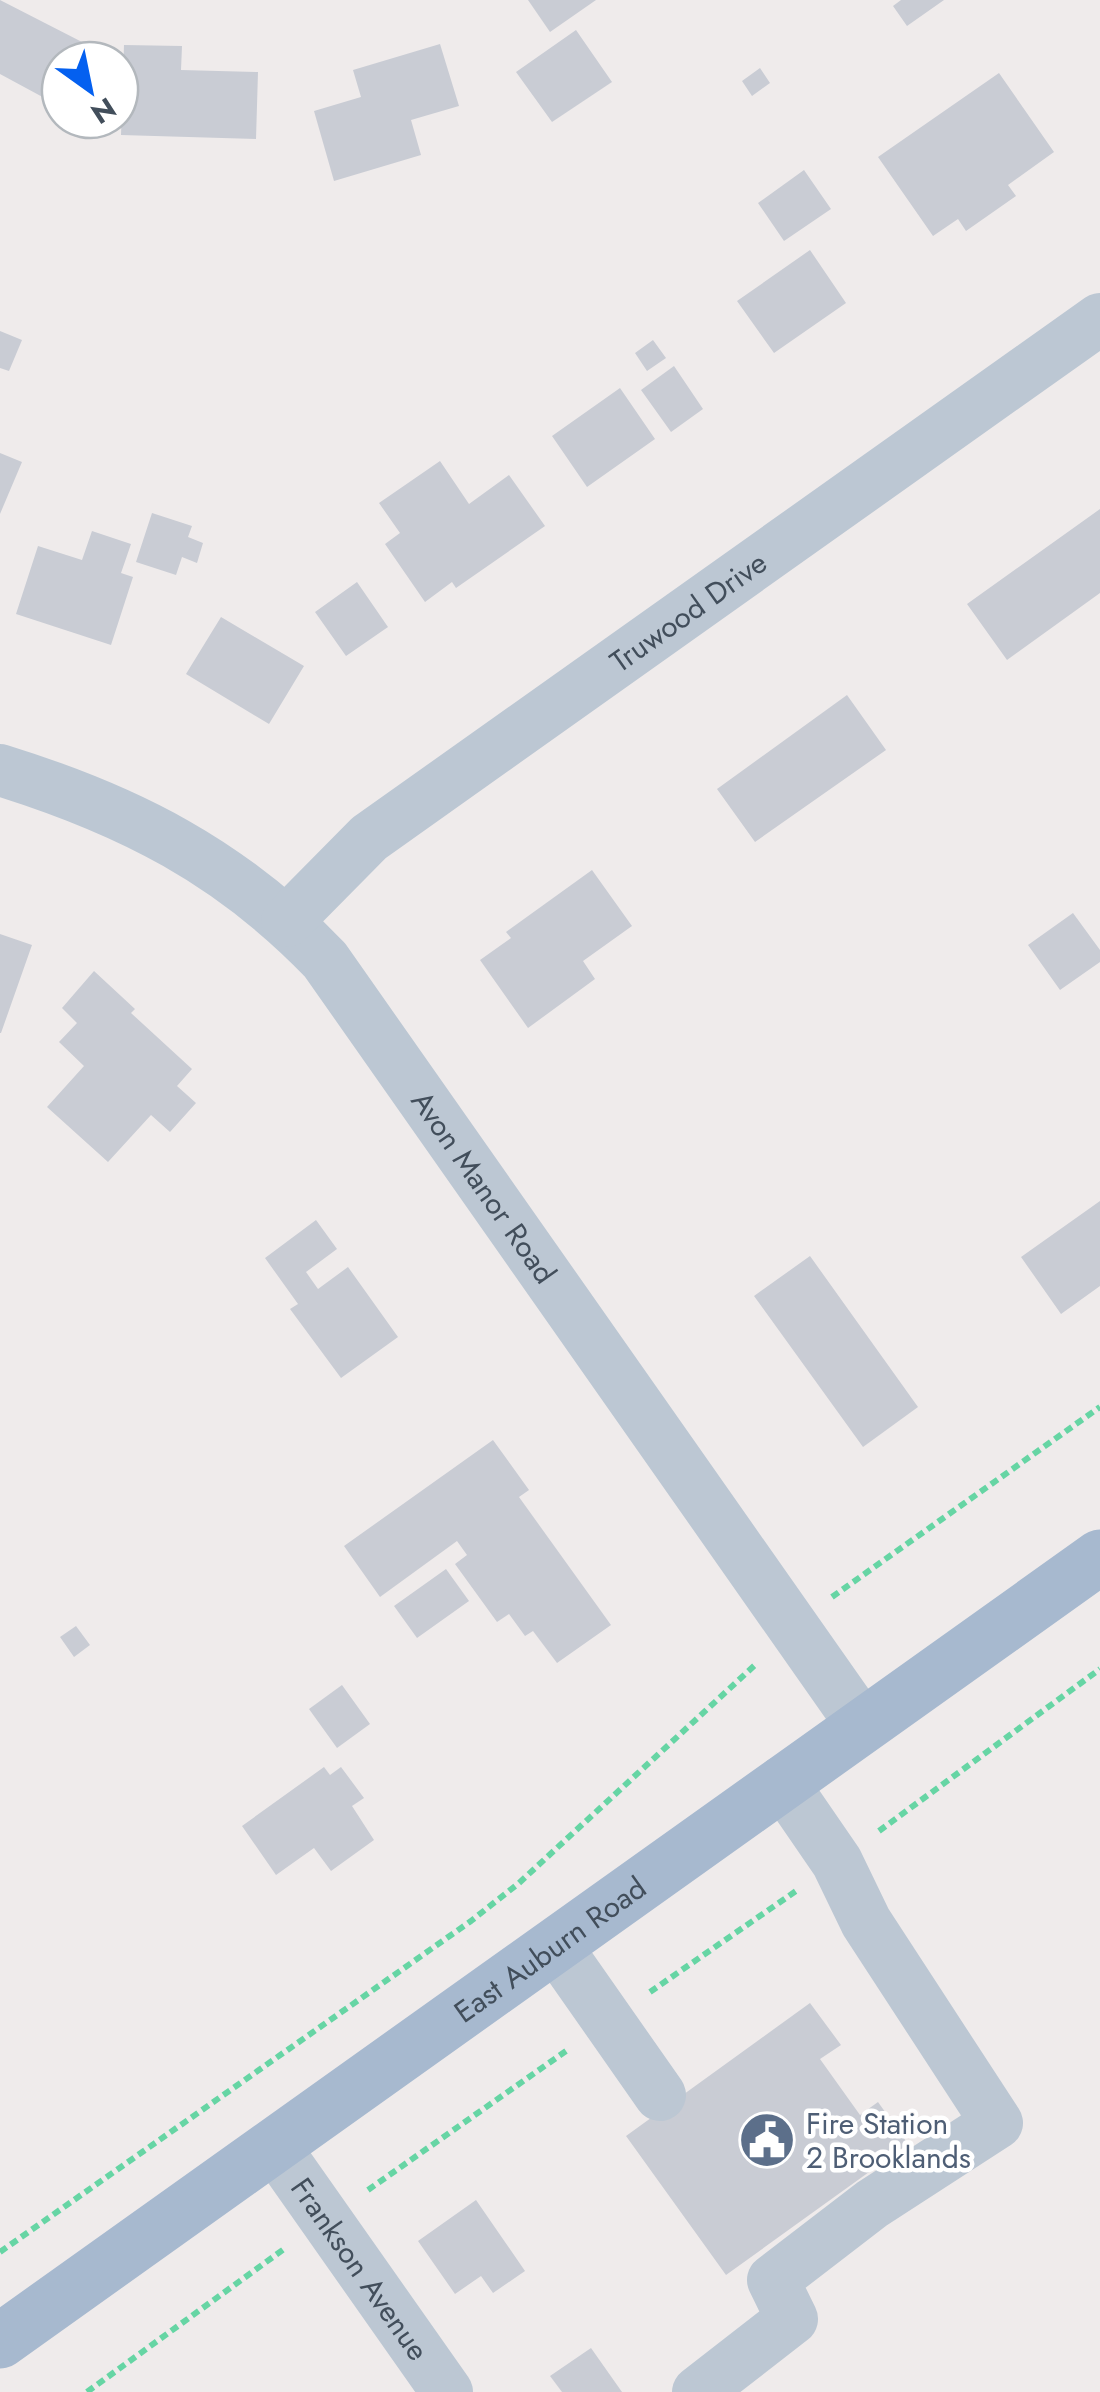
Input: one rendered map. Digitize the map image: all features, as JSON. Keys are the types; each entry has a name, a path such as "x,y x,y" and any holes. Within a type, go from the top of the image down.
{"main road":[{"name":"East Auburn Road","path":"0,2340 1100,1557"}],"street":[{"name":"Truwood Drive","path":"288,921 369,838 1100,318"},
{"name":"Avon Manor Road","path":"0,770 124,813 220,868 288,921 355,998 862,1726"},
{"path":"698,2392 792,2318 773,2280 872,2204 997,2122 866,1922 837,1862 782,1782"},
{"path":"555,1945 660,2095"},
{"name":"Frankson Avenue","path":"274,2146 447,2392"}],"path":[{"path":"827,1601 1100,1408"},
{"path":"0,2252 519,1883 761,1660"},
{"path":"363,2193 837,1862 1100,1669"},
{"path":"88,2392 285,2249"}],"building":[{"path":"0,0 78,40 40,40 40,96 0,74"},
{"path":"528,0 596,0 550,32"},
{"path":"901,0 944,0 907,26 893,6"},
{"path":"576,30 612,82 552,122 516,72"},
{"path":"440,44 459,106 411,120 421,155 334,181 314,111 361,97 353,70"},
{"path":"140,45 182,46 181,70 258,72 256,139 140,136"},
{"path":"760,68 770,83 752,96 742,81"},
{"path":"999,73 1054,152 1008,185 1016,196 966,231 958,219 933,236 878,157"},
{"path":"804,170 831,209 784,241 758,203"},
{"path":"810,250 846,303 774,353 737,301"},
{"path":"0,331 22,340 9,371 0,368"},
{"path":"653,340 666,358 647,371 635,353"},
{"path":"674,366 703,409 671,432 641,390"},
{"path":"620,388 655,439 587,487 552,436"},
{"path":"0,453 22,462 0,514"},
{"path":"440,461 469,504 509,475 545,526 456,588 452,582 425,602 385,544 400,533 379,503"},
{"path":"1100,509 1100,593 1007,660 967,604"},
{"path":"152,513 192,526 188,537 203,543 197,563 182,557 176,575 136,562"},
{"path":"92,531 131,544 121,573 133,577 111,645 16,614 38,546 82,560"},
{"path":"357,582 388,627 346,656 315,612"},
{"path":"221,617 304,666 269,724 186,674"},
{"path":"847,695 886,750 755,842 717,789"},
{"path":"592,870 632,926 583,961 595,979 528,1028 480,960 511,938 506,932"},
{"path":"1073,913 1100,950 1100,962 1060,990 1028,945"},
{"path":"0,934 32,945 1,1033 0,1033"},
{"path":"94,971 135,1009 131,1013 192,1069 177,1086 196,1103 170,1132 151,1115 108,1162 47,1107 84,1066 59,1042 77,1023 62,1008"},
{"path":"1100,1201 1100,1286 1061,1314 1021,1257"},
{"path":"316,1220 337,1249 306,1272 318,1289 348,1267 398,1337 341,1378 290,1309 298,1304 265,1258"},
{"path":"810,1256 918,1407 863,1447 754,1296"},
{"path":"493,1440 529,1490 519,1497 611,1625 557,1663 533,1631 525,1636 509,1614 497,1622 455,1564 467,1555 457,1541 380,1597 344,1546"},
{"path":"446,1569 469,1601 417,1638 394,1606"},
{"path":"76,1626 90,1645 74,1657 60,1637"},
{"path":"342,1685 370,1724 337,1748 309,1709"},
{"path":"324,1767 330,1775 341,1767 364,1798 352,1806 374,1840 331,1871 314,1848 276,1875 242,1826"},
{"name":"Fire Station 2 Brooklands","path":"810,2003 841,2045 820,2059 860,2115 878,2102 908,2144 726,2275 626,2136"},
{"path":"476,2200 525,2271 493,2293 481,2276 455,2294 418,2241"},
{"path":"591,2348 622,2392 562,2392 550,2376"}],"place":[{"name":"Fire Station 2 Brooklands","path":"767,2140"}]}
